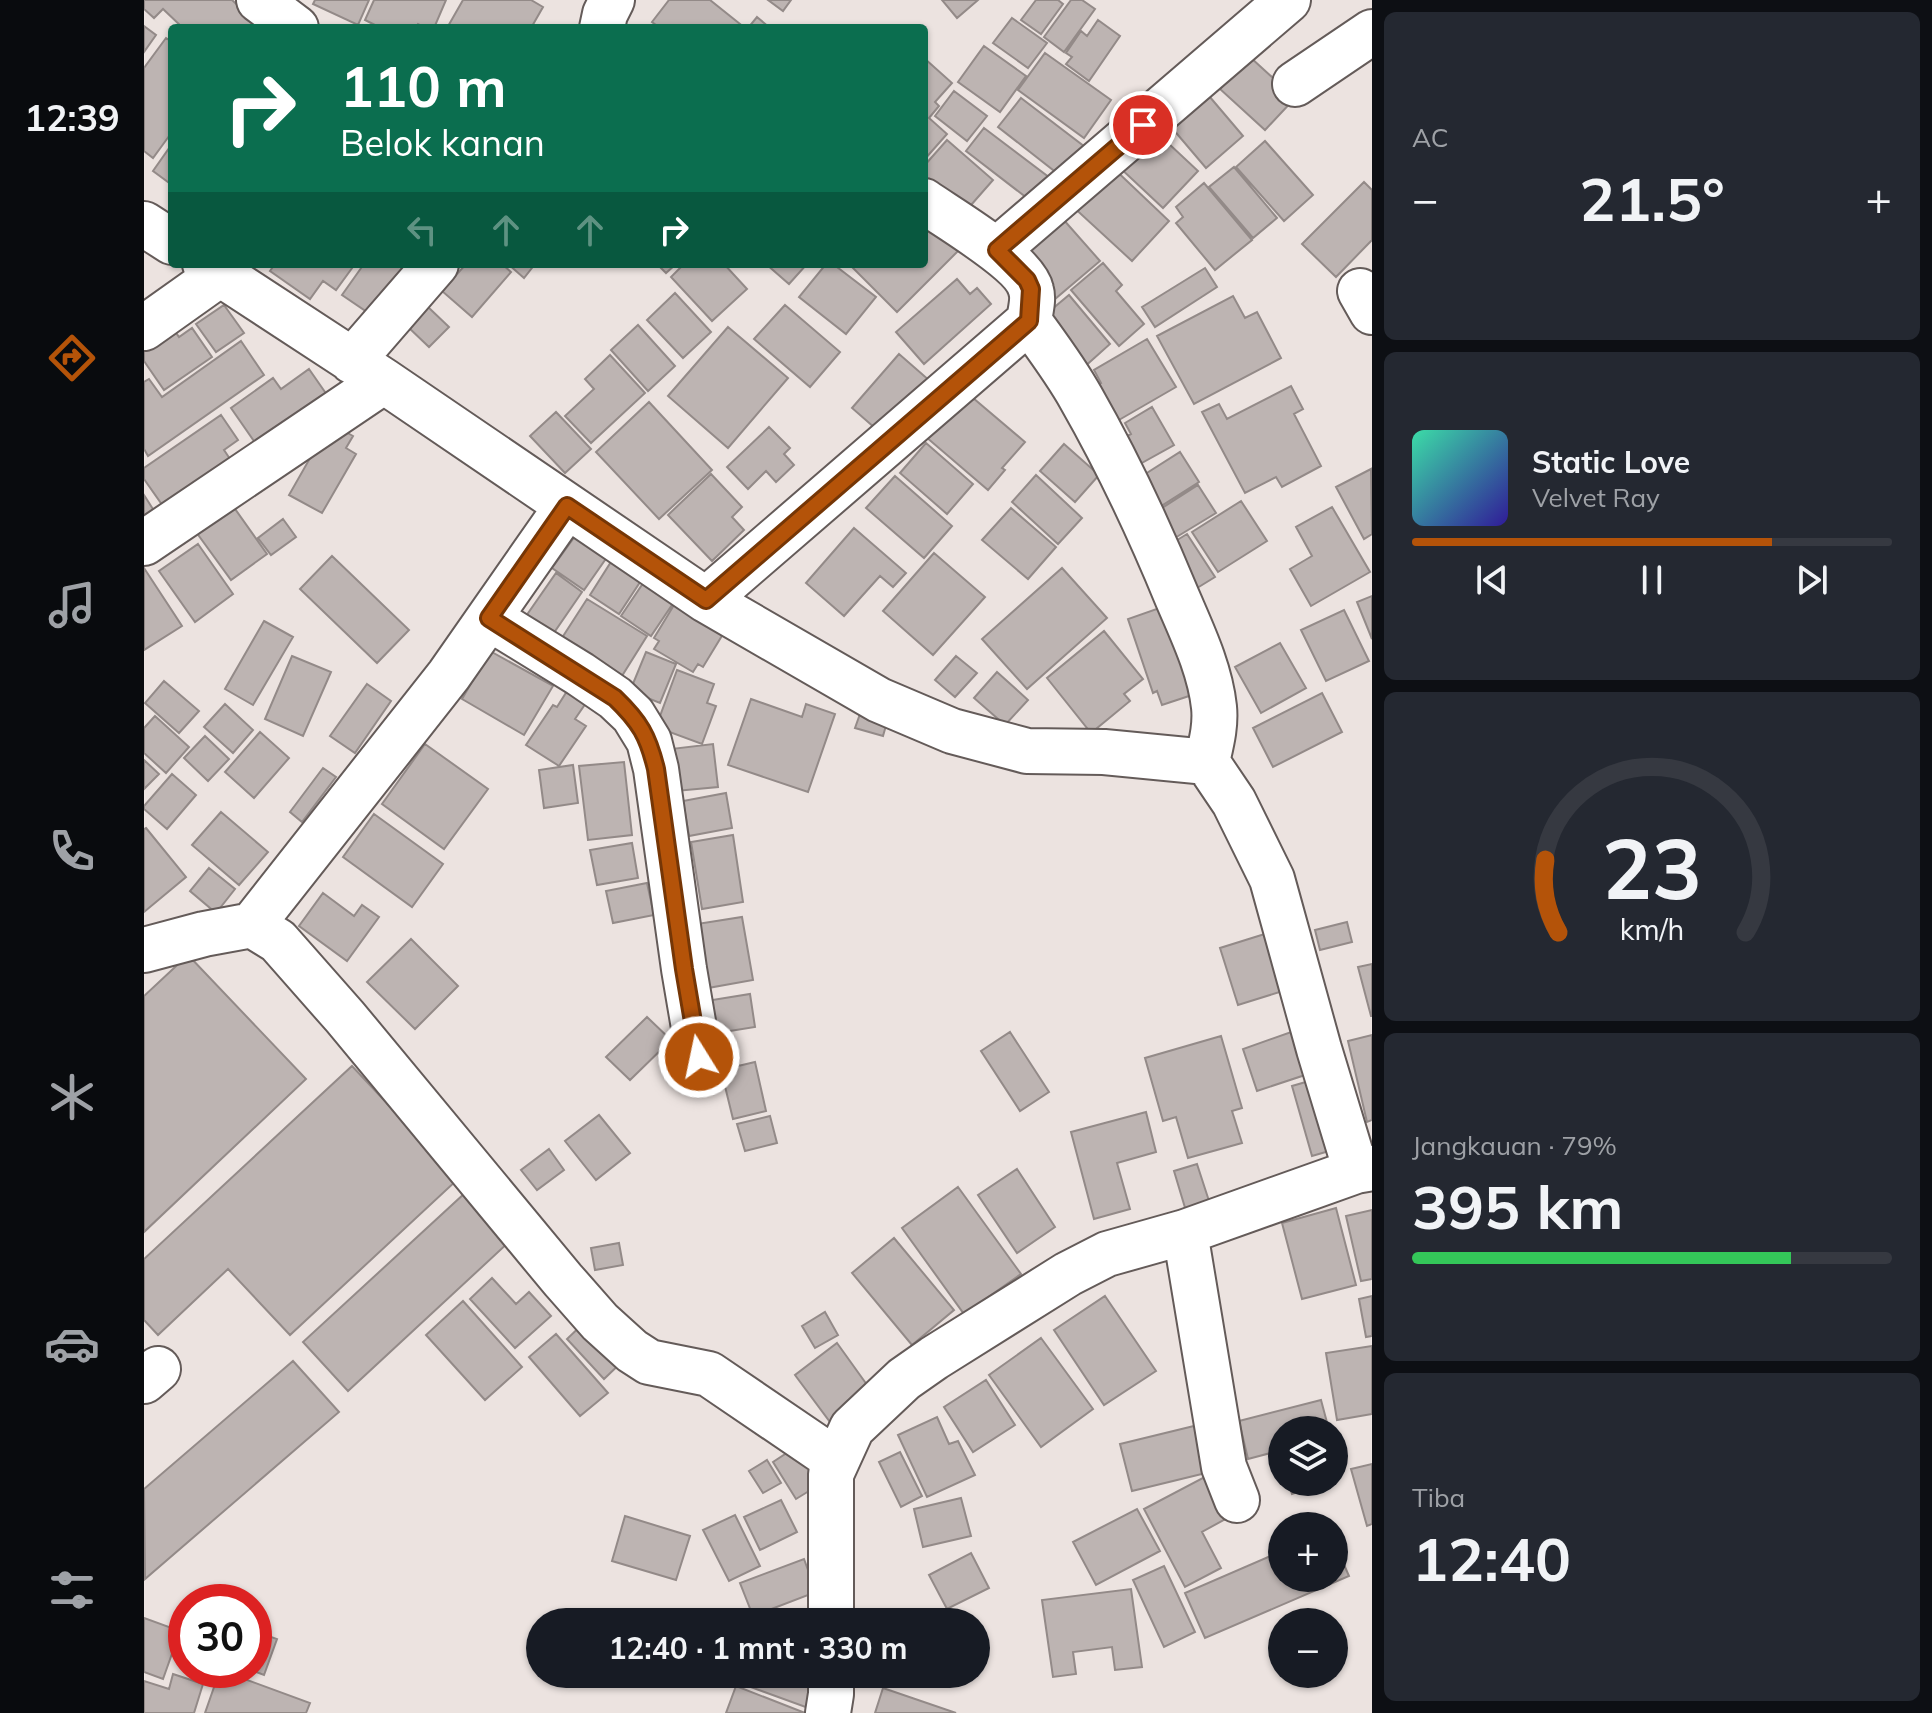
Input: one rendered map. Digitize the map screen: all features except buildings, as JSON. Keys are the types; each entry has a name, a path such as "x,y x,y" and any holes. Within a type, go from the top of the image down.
{"street":[{"path":"259,0 291,24"},
{"path":"603,24 612,0"},
{"path":"997,250 1288,0"},
{"path":"1295,84 1372,32"},
{"path":"831,1608 831,1474 852,1428 904,1379 1068,1274 1107,1254 1185,1232 1364,1170 1319,1049 1272,879 1234,802 1207,762 1214,709 1209,683 1168,575 1080,397 1029,321 1031,289 1027,280 997,250 928,204"},
{"path":"144,224 168,239"},
{"path":"144,543 368,371 433,268"},
{"path":"144,328 212,269 706,600 879,700 952,731 1027,751 1104,752 1207,762"},
{"path":"706,600 1029,321"},
{"path":"144,950 252,925 449,675 567,506"},
{"path":"489,618 615,698 633,715 649,741 656,769 699,1057"},
{"path":"252,925 278,941 336,1006 600,1322 649,1362 709,1374 837,1461"},
{"path":"1185,1232 1224,1467 1237,1500"},
{"path":"828,1713 831,1688"}],"route":[{"path":"699,1057 656,769 649,741 633,715 615,698 489,618 567,506 706,600 1029,321 1032,300 1027,280 997,250 1143,125"}]}
